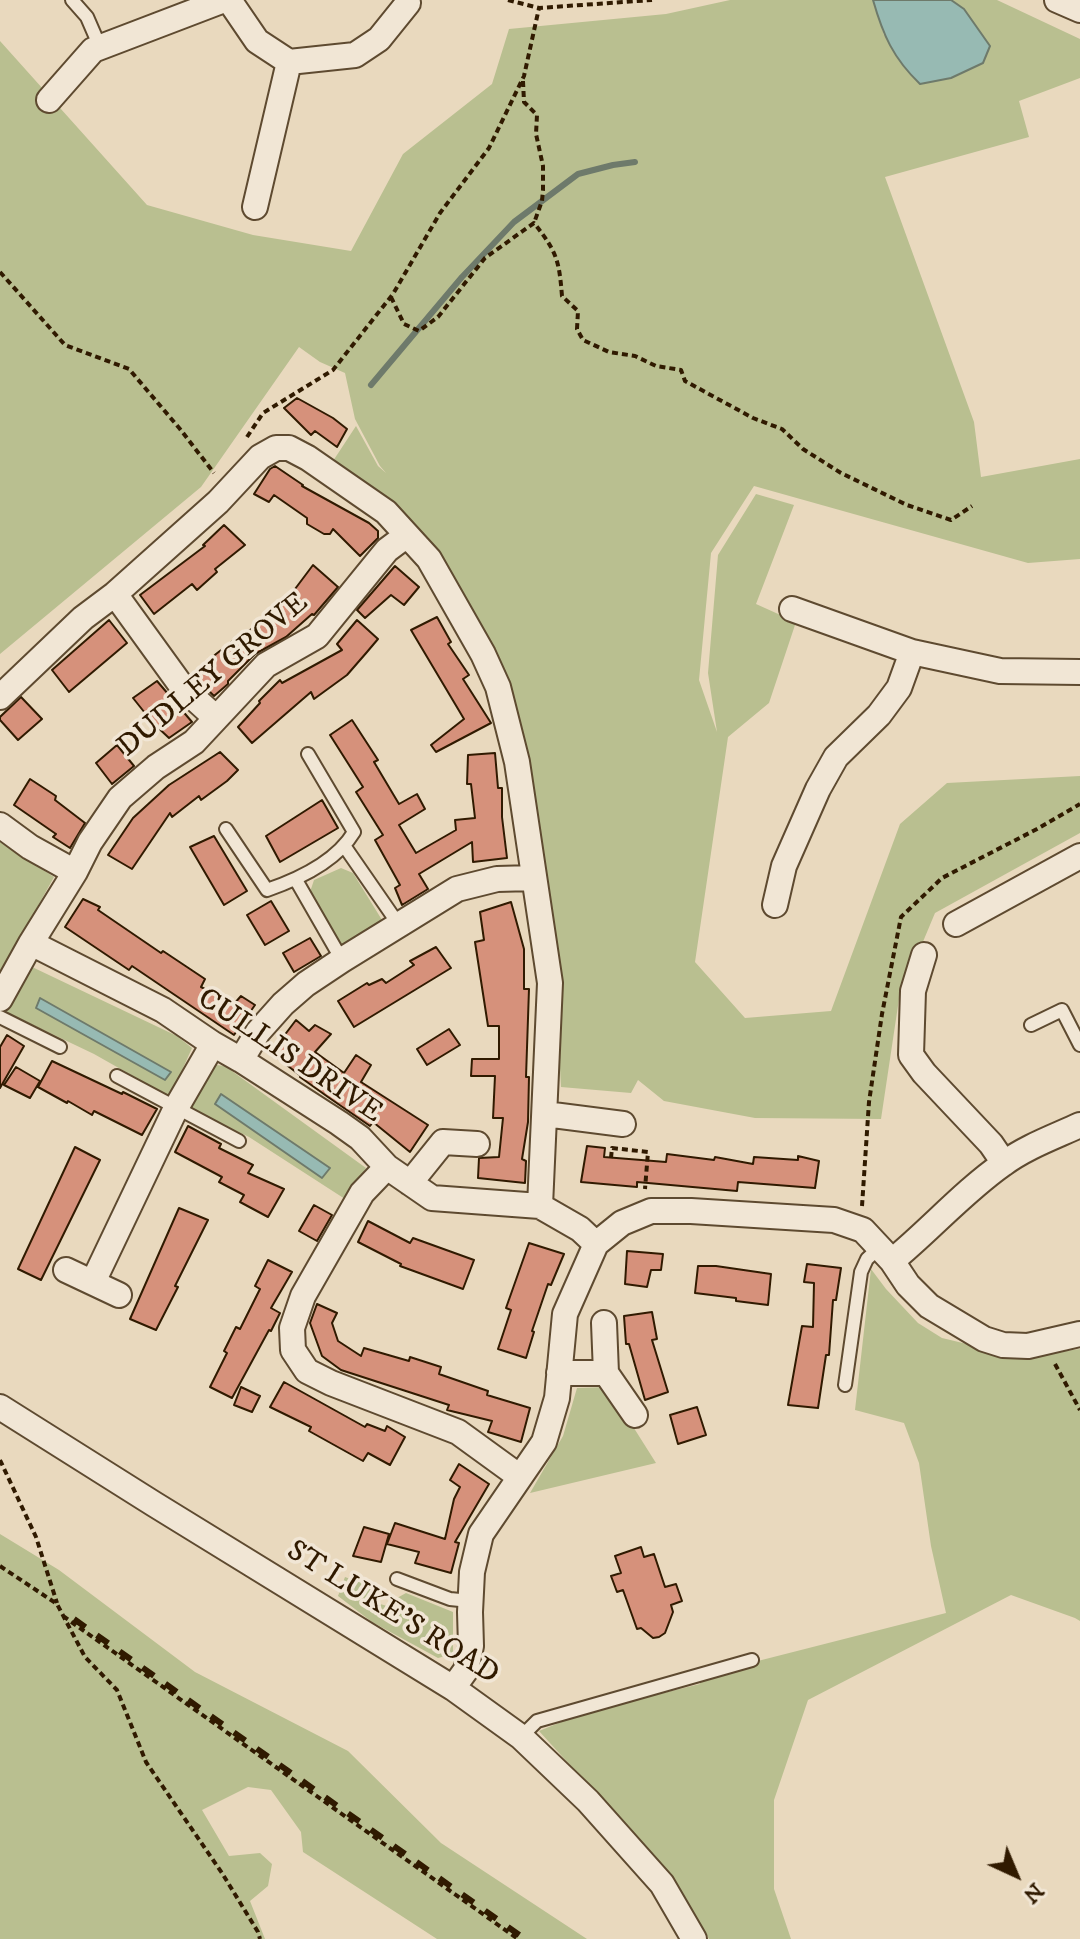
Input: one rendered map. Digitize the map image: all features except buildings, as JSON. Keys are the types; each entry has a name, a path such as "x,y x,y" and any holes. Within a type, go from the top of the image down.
{"street":[{"path":"49,100 93,50 227,0 257,41 289,62 355,55 379,39 408,3"},
{"path":"1057,0 1080,10"},
{"path":"255,207 289,62"},
{"path":"0,697 83,618 115,594 218,502 260,457 276,448 289,448 308,458 386,512 429,559 483,654 498,687 517,762 550,983 540,1206"},
{"name":"DUDLEY GROVE","path":"0,999 90,842 120,798 156,767 194,742 266,665 317,636 387,550 407,535"},
{"path":"115,594 183,688 216,718"},
{"path":"792,609 912,652 1000,671 1080,672"},
{"path":"775,905 784,866 818,789 836,757 879,715 899,688 912,652"},
{"path":"0,825 30,847 75,872"},
{"path":"956,924 1080,856"},
{"path":"241,1060 258,1032 283,1004 342,960 457,889 497,879 533,878"},
{"name":"CULLIS DRIVE","path":"31,943 163,1010 339,1123 360,1138 387,1167 432,1198 540,1206 580,1229 596,1244"},
{"path":"924,955 913,991 911,1055 991,1144 1004,1163"},
{"path":"93,1282 176,1108 213,1044"},
{"path":"545,1114 623,1124"},
{"path":"886,1254 1004,1163 1080,1125"},
{"path":"410,1183 443,1142 477,1144"},
{"path":"387,1167 362,1193 304,1296 292,1328 293,1350 307,1371 458,1432 520,1477"},
{"path":"453,1688 466,1670 471,1646 472,1572 481,1534 544,1442 557,1398 565,1314 596,1244 622,1223 651,1211 834,1220 863,1230 929,1306 984,1339 1003,1345 1028,1346 1080,1334"},
{"path":"66,1270 119,1295"},
{"path":"604,1323 606,1373 635,1415"},
{"path":"559,1373 606,1373"},
{"name":"ST LUKE'S ROAD","path":"0,1407 453,1688 521,1737 588,1801 662,1884 694,1939"}],"lane":[{"path":"72,0 87,17 100,47"},
{"path":"226,829 267,890 296,880 345,847 354,832 308,754"},
{"path":"345,847 399,925"},
{"path":"296,880 342,960"},
{"path":"1031,1025 1062,1010 1080,1045"},
{"path":"0,1017 60,1047"},
{"path":"117,1076 239,1141"},
{"path":"845,1385 861,1272 867,1259 886,1254"},
{"path":"397,1579 450,1599 470,1601"},
{"path":"521,1737 537,1721 752,1660"}],"path":[{"path":"508,0 539,8 652,0"},
{"path":"241,445 263,413 333,370 391,297 440,213 489,148 523,79 539,8"},
{"path":"391,297 404,324 419,331 438,317 485,258 534,223 542,201 543,166 536,134 537,115 524,102 523,79"},
{"path":"534,223 552,247 560,270 562,296 578,311 577,329 583,340 609,352 635,356 656,366 681,370 685,381 753,418 782,429 803,449 841,473 907,505 951,520 972,506"},
{"path":"0,272 65,345 129,369 219,478"},
{"path":"611,1158 612,1148 648,1152 644,1200"},
{"path":"1055,1364 1080,1410"},
{"path":"0,1460 36,1537 57,1604 85,1657 117,1690 146,1762 222,1873 260,1939"},
{"path":"0,1566 57,1604"},
{"path":"63,1616 518,1939"}],"green space":[{"path":"730,0 873,0 884,35 964,9 951,0 997,0 1080,39 1080,78 1019,101 1029,137 885,177 974,422 981,477 1080,459 1080,559 1028,563 754,486 711,553 699,680 717,732 708,673 718,555 756,494 794,505 756,604 796,622 769,703 728,737 695,962 745,1018 831,1011 900,824 947,783 1080,776 1080,833 935,913 899,999 881,1119 755,1118 664,1101 638,1080 631,1093 561,1087 553,941 530,797 447,584 333,461 356,426 378,466 386,473 355,419 345,373 320,362 299,347 201,487 0,654 0,41 147,205 253,235 351,251 403,154 492,84 509,29 666,14"},
{"path":"0,842 54,877 0,974"},
{"path":"341,868 353,873 382,920 338,948 309,895 314,880"},
{"path":"30,966 177,1036 192,1048 170,1097 94,1054 6,1012"},
{"path":"209,1064 225,1066 366,1168 345,1199 249,1137 188,1107"},
{"path":"871,1269 918,1323 942,1338 1021,1357 1080,1349 1080,1621 1011,1595 808,1700 774,1800 774,1889 791,1939 709,1939 672,1877 539,1731 586,1712 700,1684 699,1676 946,1613 931,1546 919,1463 904,1423 855,1410"},
{"path":"608,1387 656,1463 530,1493 563,1436 577,1388"},
{"path":"0,1534 59,1570 195,1672 348,1751 441,1843 587,1939 437,1939 303,1852 301,1832 271,1790 248,1787 202,1810 229,1856 260,1853 272,1864 268,1886 250,1901 265,1939 0,1939"},
{"path":"345,1577 378,1589 380,1604 391,1607 397,1598 406,1593 453,1612 453,1654 438,1658 372,1622 338,1596"}],"water":[{"path":"873,0 951,0 964,9 990,46 983,63 951,78 920,84 890,45"},
{"path":"40,998 171,1072 165,1080 36,1008"},
{"path":"221,1094 330,1168 322,1178 215,1104"}],"waterway":[{"path":"371,385 462,277 514,222 578,174 635,162"}],"railway":[{"path":"74,1619 525,1939"}]}
